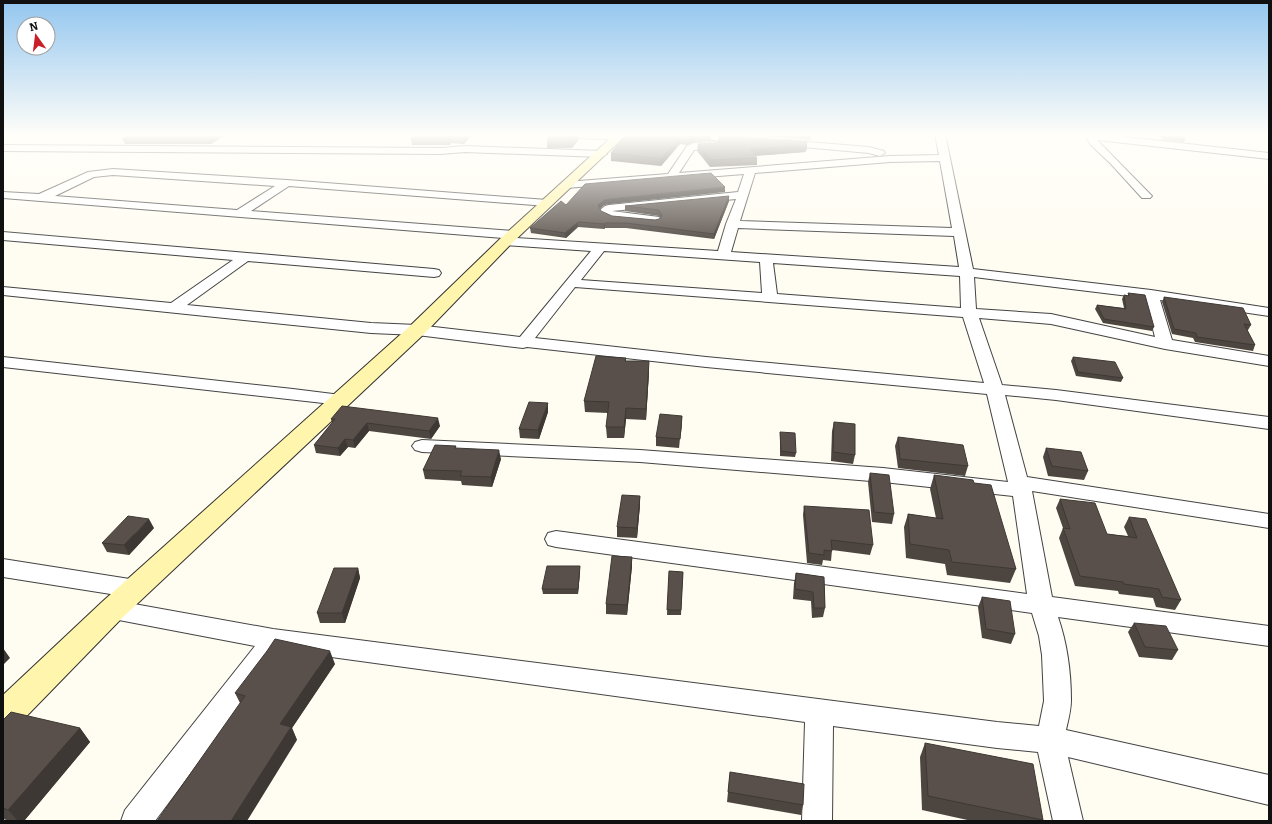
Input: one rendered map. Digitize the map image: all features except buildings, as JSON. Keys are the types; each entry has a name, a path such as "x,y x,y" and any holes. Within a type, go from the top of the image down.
{"street":[{"path":"41,198 92,174 99,172"},
{"path":"109,172 287,183 547,203"},
{"path":"3,717 112,610 417,330 509,238 581,172"},
{"path":"672,176 674,172"},
{"path":"566,185 712,172"},
{"path":"723,256 732,224 750,172"},
{"path":"947,172 967,272 969,312 995,389 1020,487 1041,604 1052,636 1057,675 1058,701 1050,740 1068,821"},
{"path":"1125,172 1146,196"},
{"path":"238,214 287,183"},
{"path":"3,195 509,238 600,248 967,272 1151,294 1269,312"},
{"path":"655,220 612,216 606,213 606,210 610,208 663,202 742,195"},
{"path":"650,232 663,202"},
{"path":"732,224 958,232"},
{"path":"3,236 434,273"},
{"path":"523,342 600,248"},
{"path":"174,308 245,257"},
{"path":"766,259 770,298"},
{"path":"571,283 969,312 1079,323 1141,340 1269,361"},
{"path":"3,292 371,328 417,330 706,362 1056,395 1269,423"},
{"path":"1151,294 1165,344"},
{"path":"3,362 341,400"},
{"path":"422,446 640,456 883,475 996,487 1020,487 1269,521"},
{"path":"556,539 1269,636"},
{"path":"3,568 136,589"},
{"path":"112,610 273,639 1050,740 1269,790"},
{"path":"136,821 263,656 273,639"},
{"path":"817,821 819,711"}]}
